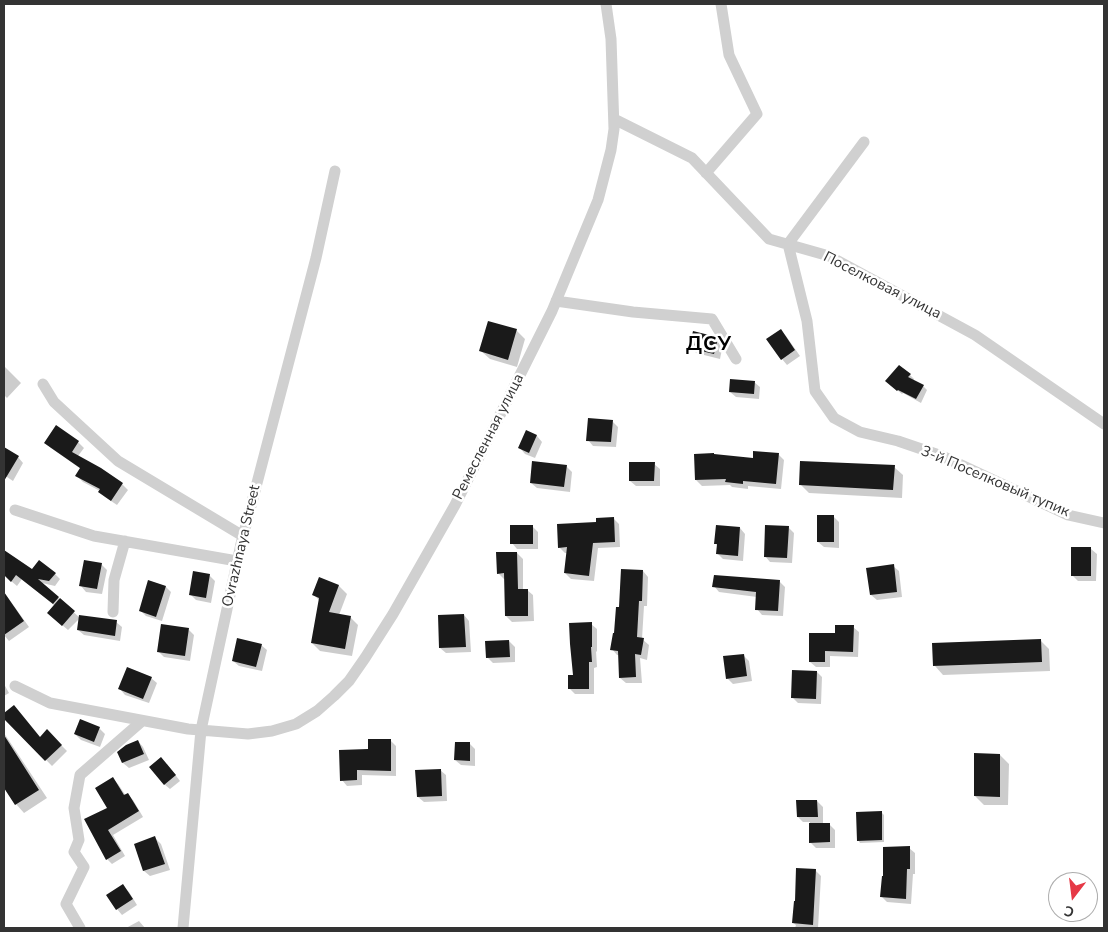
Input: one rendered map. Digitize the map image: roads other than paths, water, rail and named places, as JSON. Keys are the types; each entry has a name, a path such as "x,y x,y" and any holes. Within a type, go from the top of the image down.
{"street":[{"name":"Ремесленная улица","path":"15,686 50,703 188,729 248,734 272,731 296,724 317,711 349,681 393,614 455,505 556,301 598,200 611,150 614,129 611,39 606,4"},
{"path":"706,173 757,114 729,56 721,4"},
{"name":"Поселковая улица","path":"614,119 692,158 769,239 829,256 974,335 1104,424"},
{"path":"788,244 864,142"},
{"name":"Ovrazhnaya Street","path":"182,928 201,730 243,536 316,258 336,171"},
{"name":"3-й Поселковый тупик","path":"788,244 807,322 815,391 834,418 860,432 898,441 942,456 1068,515 1104,523"},
{"path":"556,301 633,312 712,319 736,359"},
{"path":"43,384 54,402 118,461 243,536"},
{"path":"15,510 94,536 237,561"},
{"path":"113,612 114,580 125,541"},
{"path":"80,928 66,904 84,867 74,852 79,840 74,808 80,775 142,721"}],"district":[{"name":"ДСУ","path":"709,345"}]}
